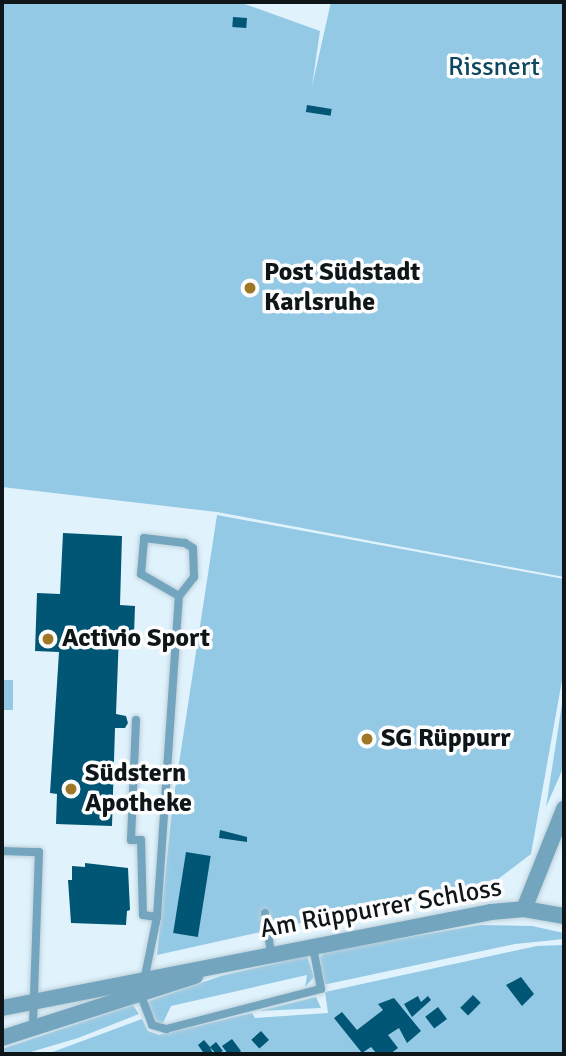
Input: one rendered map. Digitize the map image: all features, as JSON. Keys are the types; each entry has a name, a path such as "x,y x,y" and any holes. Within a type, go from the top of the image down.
{"street":[{"path":"524,909 564,809"},
{"name":"Am Rüppurrer Schloss","path":"2,1009 312,944 524,909 564,916"},
{"name":"Am Rüppurrer Schloss","path":"2,1038 139,996 247,958"}],"lane":[{"path":"178,596 141,574 144,538 185,543 193,548 194,577 178,596 157,917 146,977 139,996 152,1025 166,1029 321,989 312,944"},
{"path":"136,720 131,839 141,840 143,915 157,917"},
{"path":"2,851 39,852 33,1030"},
{"path":"265,913 271,953"}],"green space":[{"name":"Post Südstadt Karlsruhe","path":"2,2 239,2 320,31 312,86 331,2 564,2 564,577 217,512 2,487"},
{"name":"SG Rüppurr","path":"217,515 564,579 564,669 531,854 498,879 157,955 172,809"},
{"path":"2,680 13,680 13,710 2,710"},
{"path":"564,691 564,766 546,807"},
{"path":"480,925 532,926 564,933 564,939 515,944 323,985 320,958 325,951"},
{"path":"564,945 564,1054 47,1054 142,1019 148,1031 159,1035 252,1013 255,1018 328,1013 325,992 537,946"},
{"path":"307,956 314,977 305,987 307,975 171,1006 163,1023 157,1022 147,1006 149,1001 221,976"},
{"path":"316,997 321,1008 259,1011"},
{"path":"133,1005 139,1014 78,1038 24,1054 2,1054 2,1049"}],"building":[{"path":"233,17 247,18 246,28 232,27"},
{"path":"307,105 332,109 331,116 306,112"},
{"path":"63,533 122,536 120,605 135,606 134,635 119,634 116,714 126,716 128,723 125,728 115,728 112,826 56,824 57,794 50,793 59,652 35,651 37,593 60,594"},
{"path":"220,830 247,837 247,842 219,838"},
{"path":"186,852 211,856 198,937 173,933"},
{"path":"85,863 128,868 130,910 127,911 126,925 71,923 68,880 72,880 72,866 85,867"},
{"path":"521,977 534,994 522,1006 506,985"},
{"path":"473,995 481,1003 468,1016 460,1008"},
{"path":"418,996 421,1002 428,996 431,1000 412,1017 404,1004"},
{"path":"394,998 421,1031 407,1043 399,1028 388,1035 398,1048 390,1054 377,1054 371,1047 362,1053 334,1018 342,1012 357,1030 383,1010 378,1004"},
{"path":"438,1007 447,1019 434,1029 425,1017"},
{"path":"261,1031 269,1040 259,1049 251,1040"},
{"path":"232,1039 241,1051 237,1054 228,1054 222,1046"},
{"path":"204,1040 213,1054 200,1054 203,1052 198,1045"},
{"path":"216,1042 223,1051 216,1054 210,1047"}],"place":[{"name":"Post Südstadt Karlsruhe","path":"250,288"},
{"name":"Activio Sport","path":"48,639"},
{"name":"SG Rüppurr","path":"367,739"},
{"name":"Südstern Apotheke","path":"71,789"}],"park label":[{"name":"Rissnert","path":"494,68"}]}
